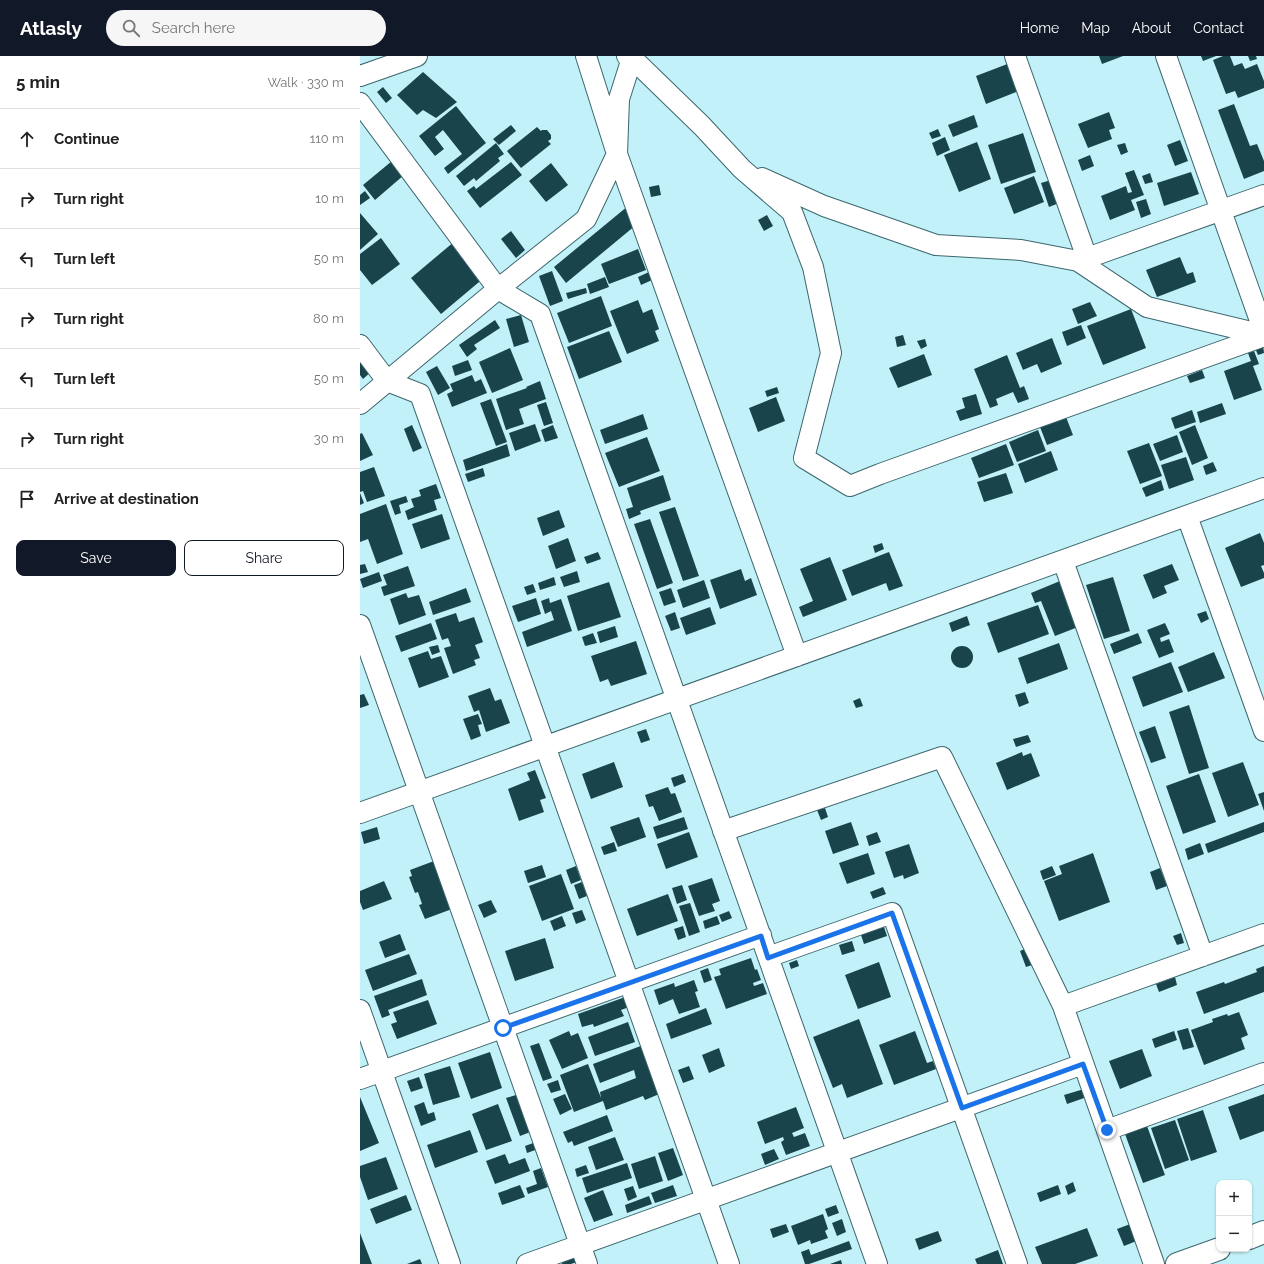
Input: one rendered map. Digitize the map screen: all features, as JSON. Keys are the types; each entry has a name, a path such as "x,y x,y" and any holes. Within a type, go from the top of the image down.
{"main road":[{"path":"1252,1237 1264,1232"},
{"path":"1177,1264 1216,1250"}],"street":[{"path":"360,76 417,56"},
{"path":"586,56 618,154 797,656"},
{"path":"1015,56 1087,258 1264,194"},
{"path":"1166,56 1264,332"},
{"path":"360,404 498,289 586,219 618,154 619,99 630,57 702,126 742,169 792,212 813,266 830,353 804,458 850,486 1264,336"},
{"path":"360,103 498,289 540,314 877,1264"},
{"path":"742,169 824,206 936,246 1022,250 1078,262 1147,308 1264,336"},
{"path":"360,346 387,381 420,394 729,1264"},
{"path":"360,813 1264,488"},
{"path":"1187,516 1264,731"},
{"path":"1063,560 1203,956"},
{"path":"360,624 587,1264"},
{"path":"723,831 942,757 1063,1006 1154,1264"},
{"path":"768,958 892,913 1017,1264"},
{"path":"1063,1006 1264,934"},
{"path":"360,1079 761,936"},
{"path":"360,1010 450,1264"},
{"path":"527,1264 1083,1064"},
{"path":"1107,1130 1264,1073"}],"building":[{"path":"1099,56 1123,56 1102,64"},
{"path":"1201,56 1216,56 1203,61"},
{"path":"1223,56 1230,56 1234,66 1242,63 1245,69 1257,64 1264,81 1264,88 1238,98 1235,91 1226,94 1213,60"},
{"path":"1248,56 1256,56 1257,59 1250,61"},
{"path":"1010,63 1021,90 986,104 976,76"},
{"path":"423,72 457,102 436,118 423,110 417,115 397,95"},
{"path":"383,87 392,98 386,103 377,92"},
{"path":"1234,104 1250,146 1257,144 1264,161 1264,171 1244,179 1218,110"},
{"path":"456,106 486,143 448,174 444,168 462,154 443,130 435,137 444,149 435,156 419,136"},
{"path":"1109,112 1115,128 1109,130 1112,139 1088,148 1078,124"},
{"path":"974,115 978,127 953,137 948,125"},
{"path":"511,125 516,131 499,145 493,139"},
{"path":"537,127 541,131 547,130 551,135 551,139 548,141 551,144 521,168 507,151"},
{"path":"938,129 941,136 932,139 929,133"},
{"path":"1023,133 1036,172 1001,184 988,145"},
{"path":"945,137 950,150 937,156 932,143"},
{"path":"1180,140 1188,161 1175,166 1167,145"},
{"path":"977,142 991,179 959,192 944,155"},
{"path":"496,143 504,154 498,158 500,161 476,181 474,178 464,186 456,176"},
{"path":"1125,143 1128,152 1121,155 1117,145"},
{"path":"1090,155 1094,166 1082,171 1078,160"},
{"path":"392,161 404,175 375,200 363,185"},
{"path":"511,162 522,175 480,208 467,191 474,186 476,189"},
{"path":"551,163 568,185 546,202 529,181"},
{"path":"1134,170 1144,195 1131,200 1135,210 1110,220 1101,196 1126,186 1128,193 1132,192 1125,173"},
{"path":"1191,172 1199,194 1164,206 1157,183"},
{"path":"1150,173 1153,182 1145,184 1142,176"},
{"path":"1034,176 1044,202 1014,214 1004,188"},
{"path":"1051,180 1059,203 1049,207 1041,183"},
{"path":"659,185 661,195 651,197 649,187"},
{"path":"365,191 370,198 360,205 360,195"},
{"path":"1146,199 1151,214 1141,218 1136,202"},
{"path":"628,206 636,225 566,283 554,267"},
{"path":"360,213 378,234 360,250"},
{"path":"767,215 773,226 764,231 758,220"},
{"path":"511,231 525,250 516,258 501,239"},
{"path":"381,238 400,264 372,285 360,270 360,254"},
{"path":"455,241 485,277 441,314 411,278"},
{"path":"638,249 646,270 609,284 601,264"},
{"path":"1180,257 1187,274 1193,272 1196,282 1157,297 1146,270"},
{"path":"552,271 563,301 550,306 539,276"},
{"path":"649,272 652,280 641,285 638,277"},
{"path":"605,277 609,287 590,294 587,284"},
{"path":"586,288 587,293 568,299 566,293"},
{"path":"601,296 612,326 569,343 557,313"},
{"path":"638,300 643,313 652,309 659,329 655,331 659,341 627,354 610,311"},
{"path":"1090,302 1097,316 1078,324 1072,309"},
{"path":"1131,309 1146,348 1103,365 1087,326"},
{"path":"521,315 529,342 514,347 506,319"},
{"path":"495,320 500,328 474,345 477,349 467,357 459,345"},
{"path":"1081,325 1086,338 1067,346 1062,332"},
{"path":"609,331 622,362 579,379 567,347"},
{"path":"903,335 906,345 897,347 895,337"},
{"path":"1052,338 1062,364 1041,373 1037,364 1023,370 1016,353"},
{"path":"925,339 927,346 921,349 917,341"},
{"path":"1263,345 1264,353 1258,355 1255,348"},
{"path":"510,348 523,380 492,393 479,362"},
{"path":"1254,351 1259,364 1253,366 1262,390 1234,400 1224,371 1251,361 1248,353"},
{"path":"924,354 932,375 898,388 889,368"},
{"path":"360,355 373,370 363,379 360,375"},
{"path":"1007,355 1020,388 1024,386 1029,399 1018,403 1013,392 996,399 998,405 990,408 974,369"},
{"path":"468,360 472,370 455,376 452,366"},
{"path":"437,366 450,388 438,395 426,372"},
{"path":"1202,370 1205,378 1190,383 1187,376"},
{"path":"472,375 475,382 481,379 487,393 452,407 447,394 453,391 450,384"},
{"path":"540,381 546,399 519,409 524,424 506,430 496,399 527,388 526,387"},
{"path":"777,387 779,393 767,397 765,391"},
{"path":"976,394 982,414 960,421 956,411 965,408 962,398"},
{"path":"776,397 785,421 758,432 749,408"},
{"path":"491,399 507,442 496,446 480,403"},
{"path":"546,402 553,423 544,426 537,405"},
{"path":"1222,403 1226,414 1200,423 1197,412"},
{"path":"1192,410 1196,422 1175,429 1171,418"},
{"path":"643,414 648,429 605,444 600,430"},
{"path":"1066,417 1073,435 1047,445 1040,427"},
{"path":"535,424 541,441 515,451 509,433"},
{"path":"412,425 422,448 413,452 404,429"},
{"path":"553,425 558,438 545,442 541,430"},
{"path":"1195,425 1208,458 1192,465 1179,432"},
{"path":"1038,430 1046,451 1017,462 1009,442"},
{"path":"362,433 373,455 360,461 360,434"},
{"path":"1177,435 1183,452 1160,461 1153,444"},
{"path":"647,437 660,471 619,487 605,453"},
{"path":"1149,443 1162,476 1140,484 1127,451"},
{"path":"507,444 510,456 466,471 463,460"},
{"path":"1006,444 1014,465 979,478 971,458"},
{"path":"1051,451 1058,470 1025,483 1018,464"},
{"path":"1186,457 1194,480 1169,489 1161,465"},
{"path":"1213,462 1217,471 1206,475 1203,466"},
{"path":"374,467 385,496 367,502 363,491 360,492 360,472"},
{"path":"483,468 485,476 468,482 465,474"},
{"path":"1006,473 1013,493 984,502 977,482"},
{"path":"663,475 671,500 640,511 641,514 629,519 626,509 633,507 627,488"},
{"path":"1161,480 1164,490 1146,497 1142,488"},
{"path":"436,484 441,498 434,500 437,510 408,520 405,511 414,507 411,499 421,496 419,490"},
{"path":"360,493 364,503 360,505"},
{"path":"406,496 408,502 399,505 401,513 395,515 390,501"},
{"path":"386,504 403,554 377,564 368,539 360,542 360,514"},
{"path":"675,507 699,576 683,581 659,512"},
{"path":"559,510 565,527 543,536 537,518"},
{"path":"442,514 450,539 421,549 412,524"},
{"path":"650,519 673,583 657,589 634,524"},
{"path":"1260,533 1264,543 1264,565 1261,566 1264,573 1264,578 1241,587 1225,548"},
{"path":"568,538 576,561 556,569 548,546"},
{"path":"882,543 884,549 875,553 873,546"},
{"path":"598,552 601,559 587,564 584,557"},
{"path":"889,552 903,586 889,591 886,583 852,596 842,570"},
{"path":"830,557 847,600 803,617 799,607 813,601 800,569"},
{"path":"365,564 368,572 360,574 360,565"},
{"path":"1172,564 1179,580 1164,586 1167,593 1153,599 1143,575"},
{"path":"408,566 415,586 384,596 381,587 387,585 383,575"},
{"path":"741,569 745,581 751,578 757,595 720,609 710,580"},
{"path":"577,571 580,582 564,587 560,577"},
{"path":"379,572 382,581 363,588 360,579"},
{"path":"554,577 556,585 540,590 538,583"},
{"path":"1113,577 1130,631 1104,639 1086,585"},
{"path":"704,580 710,598 683,608 677,590"},
{"path":"1060,581 1078,627 1055,636 1041,601 1035,603 1031,593"},
{"path":"609,582 621,617 578,631 567,596"},
{"path":"533,584 536,592 527,595 524,587"},
{"path":"466,588 471,602 433,615 429,602"},
{"path":"671,588 676,602 664,606 659,592"},
{"path":"406,593 408,598 419,595 426,615 399,625 390,599"},
{"path":"536,598 541,614 518,622 512,606"},
{"path":"549,598 550,603 561,599 572,631 527,647 522,632 554,620 551,611 545,614 541,601"},
{"path":"1038,605 1049,634 998,653 987,623"},
{"path":"710,607 716,624 686,635 680,618"},
{"path":"1206,611 1209,619 1201,623 1197,614"},
{"path":"675,612 680,628 671,631 665,616"},
{"path":"456,613 459,622 474,617 483,642 475,645 480,658 474,660 476,665 453,674 444,648 451,646 448,638 442,640 435,620"},
{"path":"967,616 970,625 952,632 949,623"},
{"path":"431,623 437,639 401,652 395,636"},
{"path":"1165,623 1170,634 1160,638 1161,642 1169,639 1174,652 1159,658 1147,630"},
{"path":"615,626 618,637 600,643 597,632"},
{"path":"593,633 597,643 585,646 582,637"},
{"path":"1138,633 1142,643 1114,654 1110,644"},
{"path":"636,641 647,674 611,686 608,679 600,682 591,656"},
{"path":"1059,643 1068,669 1027,684 1018,658"},
{"path":"438,645 440,652 432,655 429,647"},
{"path":"962,646 970,649 973,657 970,665 962,668 954,665 951,657 954,649"},
{"path":"428,651 431,659 441,656 449,677 419,688 408,658"},
{"path":"1214,652 1225,678 1188,692 1178,667"},
{"path":"1171,662 1183,692 1143,707 1132,677"},
{"path":"490,688 495,701 501,699 510,723 486,732 479,710 474,712 468,696"},
{"path":"1025,692 1029,703 1019,707 1015,695"},
{"path":"364,694 369,705 360,708 360,695"},
{"path":"860,698 863,706 856,708 853,701"},
{"path":"1189,705 1209,768 1189,774 1169,712"},
{"path":"478,714 482,724 478,725 481,736 471,740 463,719"},
{"path":"1155,726 1166,758 1151,763 1139,732"},
{"path":"646,729 650,740 641,743 637,732"},
{"path":"1028,735 1031,742 1016,747 1013,739"},
{"path":"1022,752 1023,756 1031,753 1040,776 1007,790 996,763"},
{"path":"614,762 623,787 591,799 582,774"},
{"path":"1243,762 1259,805 1228,817 1212,773"},
{"path":"535,770 546,798 540,800 544,812 519,821 508,789 530,780 527,773"},
{"path":"683,774 686,782 674,787 671,778"},
{"path":"1199,774 1216,822 1183,834 1166,786"},
{"path":"668,787 671,794 675,793 682,812 659,821 653,806 649,807 645,795"},
{"path":"1264,792 1264,811 1258,794"},
{"path":"825,808 828,817 821,820 817,810"},
{"path":"639,817 646,837 618,847 610,827"},
{"path":"684,817 688,829 657,839 653,827"},
{"path":"851,822 859,845 833,854 825,831"},
{"path":"1264,822 1264,832 1208,853 1205,844"},
{"path":"377,827 380,839 364,844 361,832"},
{"path":"689,832 698,857 666,869 657,844"},
{"path":"877,832 881,842 869,846 866,836"},
{"path":"614,842 617,851 604,855 601,847"},
{"path":"1200,843 1204,854 1188,860 1185,849"},
{"path":"909,844 919,873 904,879 903,875 894,878 885,852"},
{"path":"868,853 875,874 847,884 839,863"},
{"path":"1093,853 1110,902 1059,921 1044,881 1062,874 1059,866"},
{"path":"434,861 452,909 425,919 419,905 422,904 418,892 415,893 409,877 412,876 410,870"},
{"path":"542,865 546,877 528,883 524,871"},
{"path":"576,866 581,880 571,884 566,870"},
{"path":"1052,866 1056,875 1043,880 1040,871"},
{"path":"1160,868 1167,886 1156,890 1150,872"},
{"path":"561,874 574,909 542,921 529,886"},
{"path":"712,878 720,901 712,904 715,911 699,916 688,886"},
{"path":"384,881 392,899 363,910 360,902 360,891"},
{"path":"582,882 587,896 579,899 574,885"},
{"path":"682,885 687,900 677,904 672,888"},
{"path":"883,887 886,894 873,899 870,892"},
{"path":"668,894 678,921 637,936 627,909"},
{"path":"491,900 497,912 484,918 478,905"},
{"path":"690,903 700,932 689,936 679,906"},
{"path":"582,910 586,920 576,924 572,913"},
{"path":"729,911 732,918 722,922 719,915"},
{"path":"562,916 566,926 554,931 550,921"},
{"path":"717,916 720,924 705,929 703,921"},
{"path":"683,926 686,937 678,940 674,929"},
{"path":"884,927 887,936 864,944 861,935"},
{"path":"1181,933 1184,943 1177,945 1173,936"},
{"path":"400,934 406,950 385,958 379,942"},
{"path":"545,938 554,968 515,981 505,951"},
{"path":"852,941 855,951 842,955 839,945"},
{"path":"1032,946 1038,963 1026,967 1020,951"},
{"path":"409,954 417,974 373,991 365,970"},
{"path":"751,958 755,970 757,969 761,980 753,983 754,986 763,983 767,994 726,1009 714,977 721,975 719,969"},
{"path":"797,960 799,966 791,969 789,963"},
{"path":"879,962 891,997 858,1009 845,975"},
{"path":"1264,966 1264,992 1204,1014 1196,992 1224,982 1225,984 1257,972 1256,969"},
{"path":"708,968 712,980 704,983 700,971"},
{"path":"1175,977 1177,985 1159,992 1156,984"},
{"path":"422,979 427,995 388,1010 390,1015 382,1018 374,996"},
{"path":"694,980 698,991 695,992 700,1007 679,1014 673,999 659,1005 654,990 674,983 675,987"},
{"path":"628,996 632,1006 621,1010 624,1016 594,1027 593,1024 582,1027 578,1014"},
{"path":"428,1000 437,1024 397,1039 391,1024 397,1022 393,1012"},
{"path":"706,1008 712,1024 671,1039 666,1024"},
{"path":"1239,1012 1248,1035 1241,1038 1245,1049 1204,1065 1191,1030 1213,1022 1212,1019"},
{"path":"859,1019 883,1084 847,1098 842,1084 833,1088 813,1037"},
{"path":"628,1022 635,1042 595,1056 588,1037"},
{"path":"1188,1028 1194,1047 1183,1050 1177,1031"},
{"path":"569,1031 571,1036 578,1033 588,1058 562,1069 549,1040"},
{"path":"915,1031 927,1063 933,1061 936,1069 894,1085 879,1045"},
{"path":"1174,1031 1177,1040 1155,1048 1152,1039"},
{"path":"539,1043 552,1078 543,1081 530,1046"},
{"path":"646,1044 664,1092 645,1100 643,1096 606,1110 603,1101 574,1112 560,1075 588,1064 601,1098 600,1092 636,1078 634,1070 600,1083 593,1064"},
{"path":"719,1048 725,1066 709,1073 702,1055"},
{"path":"1142,1049 1152,1076 1120,1089 1109,1061"},
{"path":"490,1052 502,1088 471,1099 458,1063"},
{"path":"450,1066 460,1097 433,1105 424,1074"},
{"path":"689,1066 694,1079 683,1083 678,1070"},
{"path":"419,1077 423,1088 411,1092 407,1081"},
{"path":"558,1080 561,1090 551,1093 547,1084"},
{"path":"1084,1089 1087,1097 1067,1104 1064,1095"},
{"path":"519,1094 533,1131 520,1136 506,1098"},
{"path":"565,1094 572,1109 560,1115 553,1099"},
{"path":"1264,1094 1264,1131 1240,1140 1228,1107"},
{"path":"360,1097 379,1143 360,1151"},
{"path":"424,1102 428,1114 434,1112 436,1120 421,1126 414,1106"},
{"path":"498,1104 512,1141 486,1150 472,1114"},
{"path":"796,1107 804,1128 792,1133 794,1137 805,1133 810,1146 786,1155 781,1142 784,1140 783,1137 765,1144 757,1122"},
{"path":"1203,1110 1217,1152 1191,1161 1177,1119"},
{"path":"607,1115 613,1131 574,1146 572,1141 568,1143 563,1132"},
{"path":"1175,1120 1189,1160 1165,1169 1151,1128"},
{"path":"1147,1126 1165,1175 1143,1183 1125,1134"},
{"path":"470,1130 478,1152 435,1168 427,1145"},
{"path":"615,1137 624,1160 596,1170 588,1147"},
{"path":"536,1142 538,1149 527,1153 525,1146"},
{"path":"673,1148 683,1175 668,1181 658,1153"},
{"path":"774,1149 779,1159 765,1165 761,1154"},
{"path":"505,1154 509,1164 525,1158 530,1171 495,1184 486,1161"},
{"path":"655,1156 663,1181 639,1189 631,1164"},
{"path":"386,1157 398,1189 368,1200 360,1177 360,1166"},
{"path":"627,1163 632,1178 587,1193 582,1178"},
{"path":"586,1165 589,1173 577,1177 575,1169"},
{"path":"541,1168 548,1187 528,1194 526,1188 537,1184 533,1171"},
{"path":"1073,1182 1076,1191 1068,1195 1065,1186"},
{"path":"520,1185 525,1197 502,1205 498,1193"},
{"path":"673,1185 677,1196 655,1203 651,1193"},
{"path":"1058,1185 1061,1194 1040,1202 1037,1193"},
{"path":"633,1186 637,1197 628,1201 624,1189"},
{"path":"603,1190 613,1215 594,1222 584,1198"},
{"path":"406,1195 412,1210 376,1224 370,1209"},
{"path":"649,1196 652,1204 627,1213 625,1205"},
{"path":"836,1205 839,1213 828,1217 825,1209"},
{"path":"823,1214 828,1229 825,1231 828,1238 811,1244 810,1240 798,1245 791,1226"},
{"path":"842,1219 846,1232 837,1236 832,1223"},
{"path":"1133,1223 1139,1240 1124,1246 1117,1229"},
{"path":"786,1224 789,1232 773,1238 770,1229"},
{"path":"1087,1228 1098,1256 1075,1264 1042,1264 1035,1247"},
{"path":"938,1231 942,1241 919,1250 915,1239"},
{"path":"360,1233 372,1264 360,1264"},
{"path":"849,1241 852,1249 809,1264 805,1264 801,1252 809,1249 811,1255"},
{"path":"998,1250 1003,1264 977,1264 975,1259"},
{"path":"575,1255 577,1262 562,1264 561,1260"},
{"path":"420,1259 422,1264 407,1264"},
{"path":"841,1260 842,1264 830,1264"}],"route":[{"path":"503,1028 761,936 768,958 892,913 962,1108 1083,1064 1107,1130"}]}
